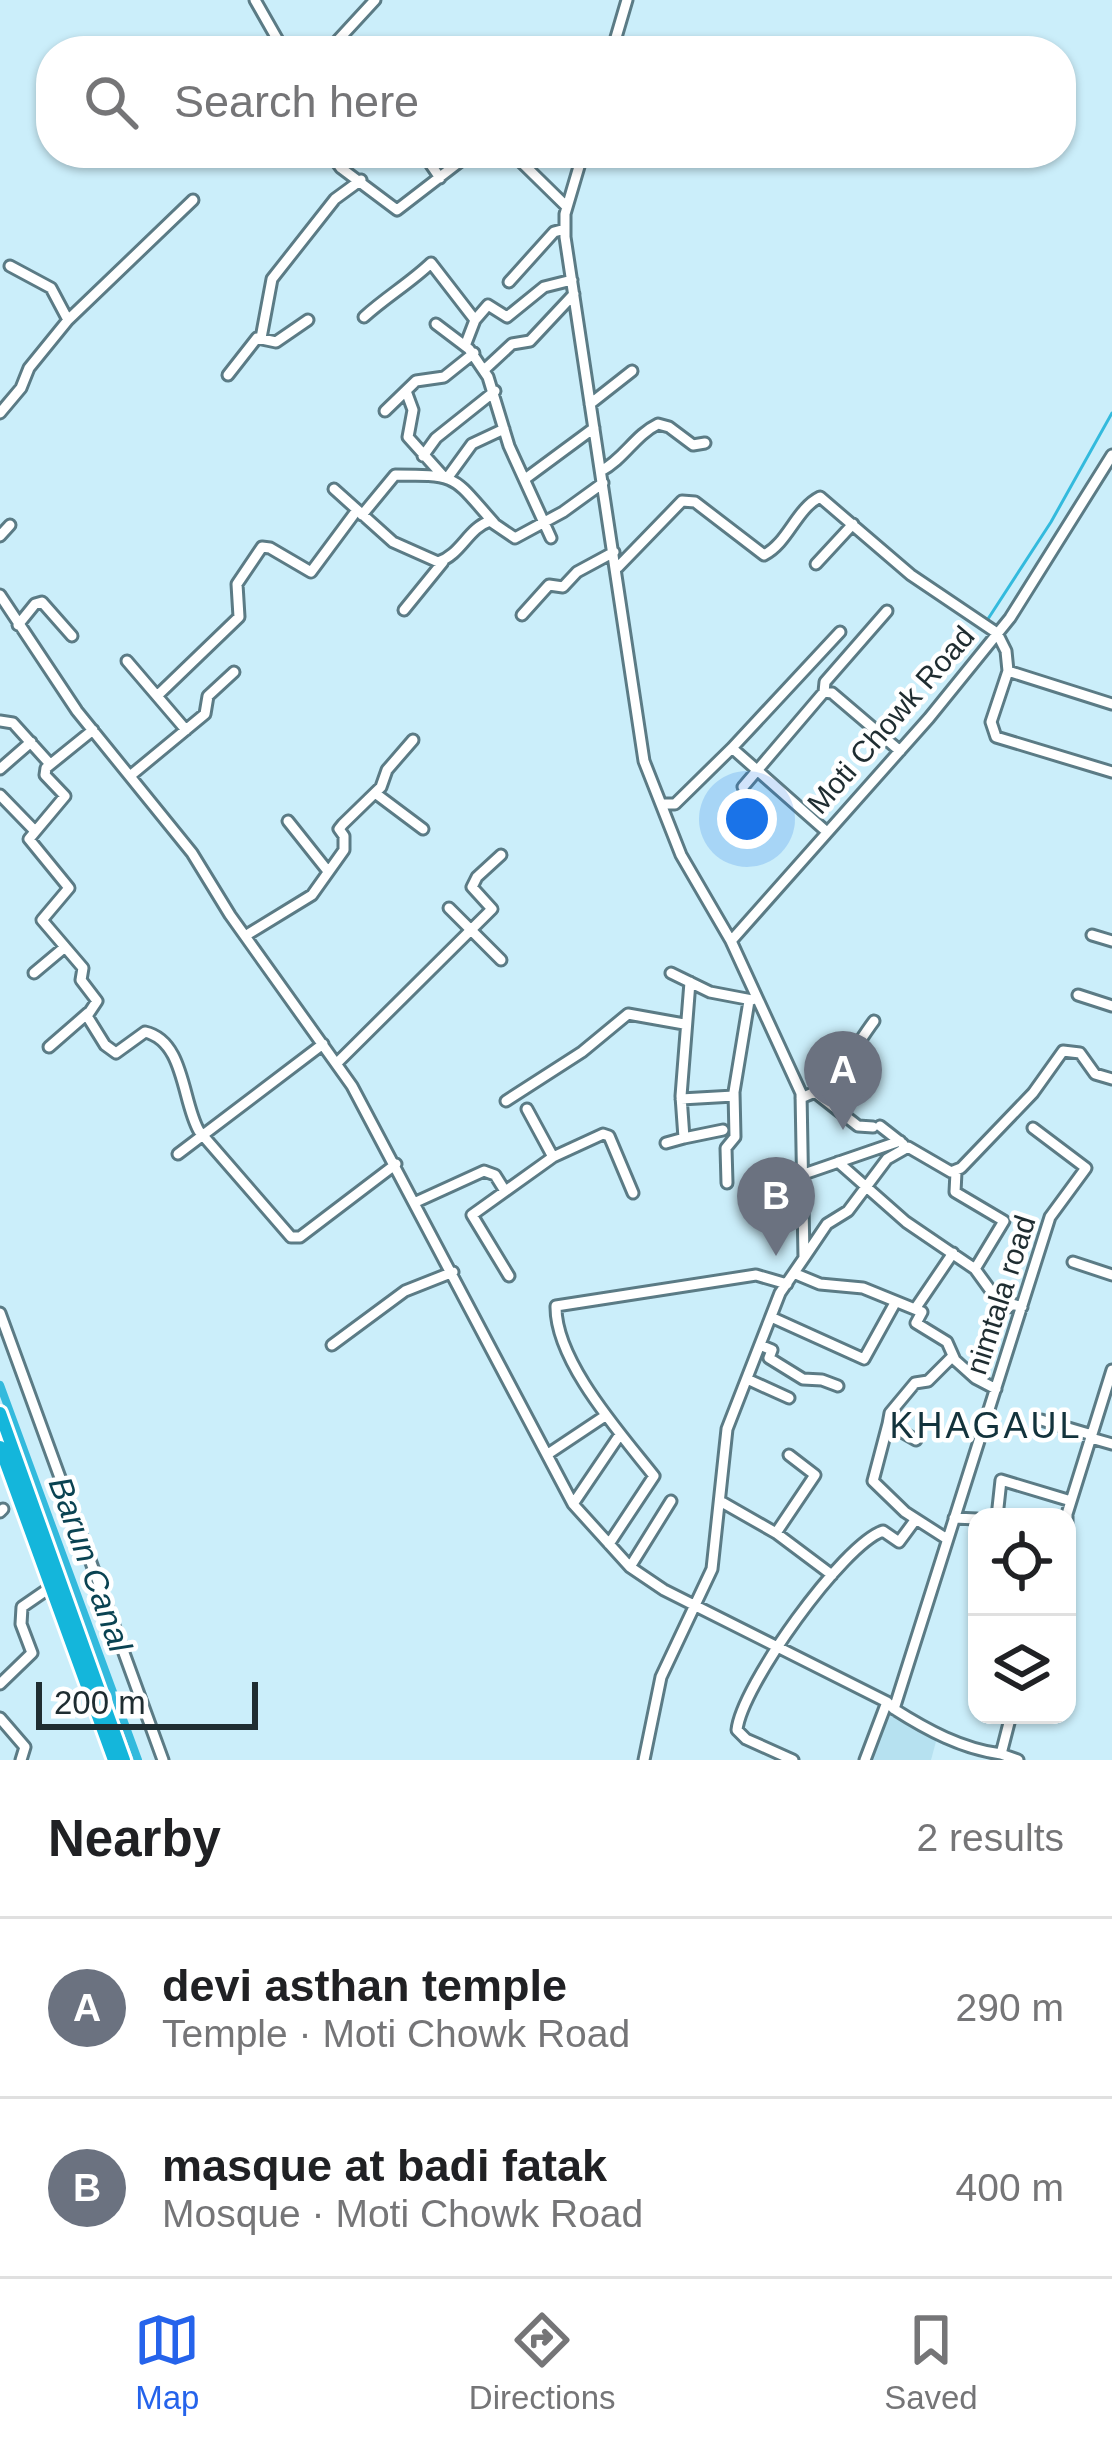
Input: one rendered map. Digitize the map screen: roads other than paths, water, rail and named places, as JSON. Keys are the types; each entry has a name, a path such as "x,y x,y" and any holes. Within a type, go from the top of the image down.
{"highway":[{"path":"0,1413 124,1760"},
{"path":"0,1447 113,1760"}],"street":[{"path":"255,0 275,36"},
{"path":"342,36 375,0"},
{"path":"616,36 627,0"},
{"path":"341,168 397,210 452,168"},
{"path":"433,168 440,178"},
{"path":"527,168 567,207"},
{"path":"579,168 565,229 644,761 681,854 731,941 753,1000 801,1098 804,1258"},
{"path":"261,338 272,279 335,199 361,180"},
{"path":"0,412 21,388 28,368 68,320 193,200"},
{"path":"509,282 554,232 565,229"},
{"path":"364,316 430,263 475,320"},
{"path":"10,266 47,284 68,320"},
{"path":"385,411 416,381 452,373 470,350 475,320 488,305 510,316 544,287 572,280"},
{"path":"484,370 512,344 530,340 574,295"},
{"path":"228,375 253,340 276,342 308,320"},
{"path":"436,324 470,350 484,370 551,538"},
{"path":"590,404 632,371"},
{"path":"406,391 413,410 408,437 423,456 457,481 494,524 515,538 602,477 644,432 658,424 693,445 705,443"},
{"path":"423,456 436,438 495,391"},
{"path":"525,479 594,428"},
{"path":"446,476 468,448 504,429"},
{"name":"Moti Chowk Road","path":"731,941 997,633 1038,577 1112,455"},
{"path":"157,696 239,617 236,584 262,547 311,572 394,476 446,476"},
{"path":"334,489 399,545 442,562"},
{"path":"617,568 682,501 695,502 764,555 775,550 814,498 824,499 911,575 997,633 1009,670 991,722 996,737 1112,772"},
{"path":"404,610 442,562 481,524 494,524"},
{"path":"816,564 853,524"},
{"path":"0,536 10,525"},
{"path":"522,615 549,585 563,587 577,572 614,551"},
{"path":"0,595 93,730 192,854 337,1064 396,1164 573,1504 630,1567 664,1590 948,1739 1018,1760"},
{"path":"0,626 42,602 72,637"},
{"path":"743,787 886,611"},
{"path":"661,804 675,803 840,632"},
{"path":"127,661 186,730"},
{"path":"1009,670 1112,704"},
{"path":"130,776 205,714 210,693 234,672"},
{"path":"824,692 899,751"},
{"path":"0,721 9,720 50,764"},
{"path":"49,1047 97,1001 80,980 83,968 42,920 69,888 29,839 65,796 46,775 50,764 93,730"},
{"path":"245,936 308,898 344,850 339,829 375,794 387,770 413,740"},
{"path":"0,769 31,742"},
{"path":"732,748 827,832"},
{"path":"375,794 423,829"},
{"path":"0,795 34,830"},
{"path":"288,821 327,870"},
{"path":"337,1064 492,909 473,891 473,884 502,855"},
{"path":"448,908 498,957 508,944"},
{"path":"1092,935 1112,941"},
{"path":"34,973 64,946"},
{"path":"671,973 710,992 753,1000"},
{"path":"684,1138 681,1099 690,982"},
{"path":"1078,995 1112,1006"},
{"path":"727,1183 726,1148 735,1137 734,1096 753,1000"},
{"path":"88,1013 92,1027 112,1052 145,1032 157,1037 181,1072 191,1118 203,1137 286,1233 297,1238 396,1164"},
{"path":"506,1101 582,1052 628,1014 684,1024"},
{"path":"801,1098 817,1093 847,1065 874,1021"},
{"path":"178,1154 322,1044"},
{"path":"975,1269 1004,1222 955,1192 956,1172 1033,1094 1063,1051 1080,1053 1095,1074 1112,1079"},
{"path":"817,1093 860,1128 876,1126 956,1172"},
{"path":"681,1099 734,1096"},
{"path":"526,1109 553,1157"},
{"name":"nimtala road","path":"865,1760 890,1706 947,1539 1049,1217 1086,1168 1033,1128"},
{"path":"666,1143 723,1130"},
{"path":"509,1276 472,1215 553,1157 602,1134 609,1136 633,1193"},
{"path":"801,1175 904,1144"},
{"path":"644,1760 661,1677 712,1569 728,1429 771,1317 827,1224 848,1211 904,1144"},
{"path":"838,1162 919,1231 975,1269 1009,1307 1022,1307"},
{"path":"416,1202 484,1171 495,1175 505,1191"},
{"path":"915,1309 953,1253"},
{"path":"1073,1262 1112,1275"},
{"path":"332,1345 405,1291 453,1273"},
{"path":"796,1274 820,1284 863,1288 922,1312 916,1323 947,1342 953,1356 975,1378 996,1389"},
{"path":"609,1544 654,1476 604,1415 571,1358 554,1311 557,1305 756,1275 787,1284"},
{"path":"771,1317 864,1360 895,1303"},
{"path":"0,1313 163,1760"},
{"path":"760,1345 772,1350 769,1358 803,1379 838,1386"},
{"path":"947,1539 872,1481 890,1413 915,1382 928,1382 953,1356"},
{"path":"1068,1508 1112,1370"},
{"path":"747,1379 789,1398"},
{"path":"548,1454 604,1415"},
{"path":"1041,1420 1112,1444"},
{"path":"888,1424 916,1440"},
{"path":"573,1504 619,1436"},
{"path":"776,1533 814,1475 790,1455"},
{"path":"998,1508 1000,1480 1071,1501"},
{"path":"720,1501 776,1533 832,1575"},
{"path":"630,1567 671,1502"},
{"path":"954,1518 968,1519"},
{"path":"793,1760 746,1739 737,1730 738,1715 778,1646 832,1575 868,1536 883,1531 899,1542 916,1519"},
{"path":"3,1676 32,1653 21,1624 22,1607 51,1587"},
{"path":"0,1718 22,1741 25,1754 21,1760"},
{"path":"1001,1754 1009,1724"}],"waterway":[{"path":"986,622 1051,522 1112,413"},
{"name":"Barun Canal","path":"0,1385 138,1760"}],"place":[{"name":"devi asthan temple","path":"843,1130"},
{"name":"masque at badi fatak","path":"776,1256"}],"district":[{"name":"KHAGAUL","path":"986,1425"}]}
